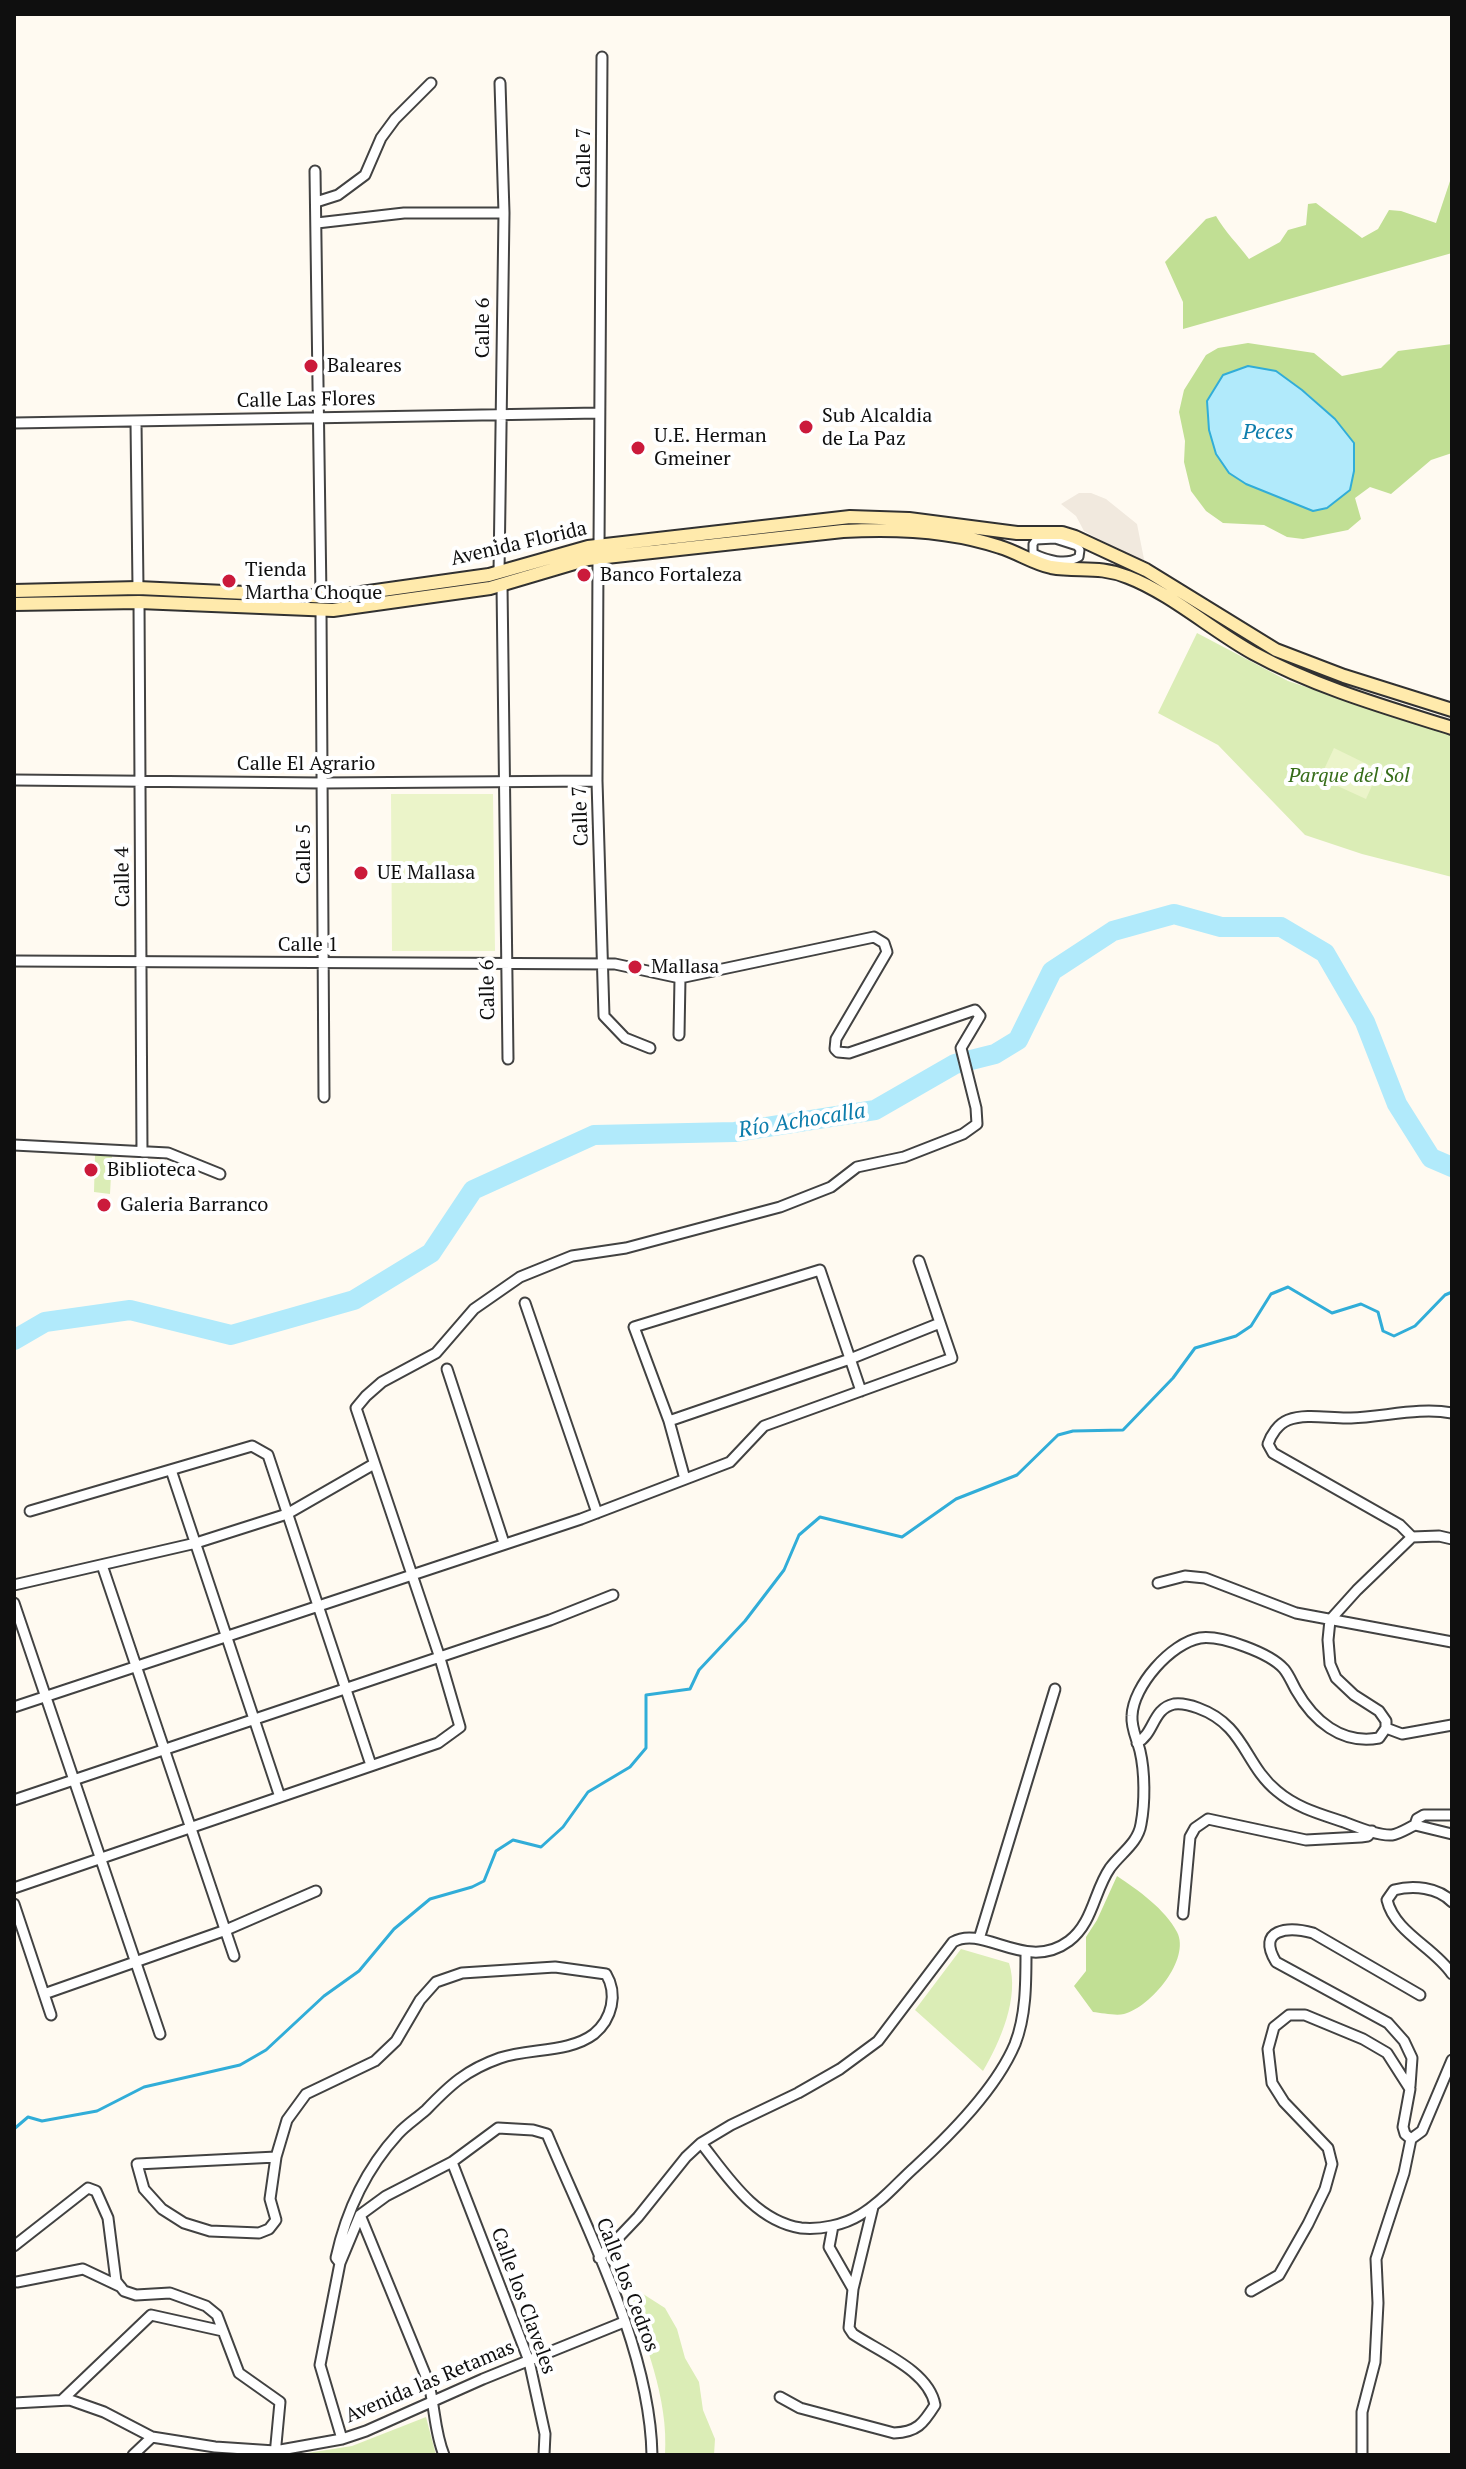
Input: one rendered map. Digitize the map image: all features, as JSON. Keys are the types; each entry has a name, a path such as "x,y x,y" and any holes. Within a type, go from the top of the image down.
{"main road":[{"name":"Avenida Florida","path":"14,604 321,604 348,596 500,578 598,553 850,517 909,519 1034,536 1062,533 1146,570 1276,650 1344,676 1452,710"},
{"name":"Avenida Florida","path":"598,553 870,529 977,540 1049,566 1100,568 1128,577 1150,587 1246,649 1296,673 1369,702 1452,728"},
{"path":"1027,558 1024,545 1034,536"},
{"path":"1080,567 1086,556 1085,543"},
{"name":"Avenida Florida","path":"14,591 138,588 321,604"},
{"path":"138,588 139,602"}],"street":[{"name":"Calle 7","path":"602,57 597,781 604,1016 625,1038 650,1048"},
{"path":"316,202 338,195 365,175 381,138 395,119 431,83"},
{"name":"Calle 6","path":"500,83 504,213 500,578 508,1059"},
{"name":"Calle 5","path":"315,171 320,418 324,1097"},
{"path":"317,223 404,213 504,213"},
{"name":"Calle Las Flores","path":"14,423 599,413"},
{"path":"136,422 138,588"},
{"path":"1034,536 1062,540 1077,546 1079,557 1065,561 1037,555 1031,549 1034,536"},
{"name":"Calle 4","path":"139,602 142,1152"},
{"name":"Calle El Agrario","path":"14,780 322,783 597,781"},
{"path":"14,1888 438,1743 460,1727 356,1408 382,1382 436,1353 474,1309 520,1277 572,1256 626,1248 780,1207 831,1187 857,1167 904,1157 963,1134 977,1124 961,1048 980,1018 977,1011 843,1054 835,1049 836,1039 887,952 884,943 874,937 680,978 679,1035"},
{"name":"Calle 1","path":"14,961 615,964 680,978"},
{"path":"14,1145 168,1153 220,1174"},
{"path":"14,1707 597,1513 730,1462 764,1426 952,1358 919,1261"},
{"path":"685,1479 669,1421 634,1327 820,1270 861,1391"},
{"path":"525,1303 597,1513"},
{"path":"669,1421 850,1359 940,1323"},
{"path":"447,1369 504,1543"},
{"path":"1412,1537 1400,1525 1288,1463 1273,1453 1268,1444 1281,1424 1300,1417 1352,1418 1438,1410 1452,1413"},
{"path":"30,1511 252,1446 268,1455 371,1765"},
{"path":"14,1585 196,1543 287,1514 374,1464"},
{"path":"171,1470 280,1797"},
{"path":"599,2258 701,2143 798,2093 861,2055 896,2020 948,1946 967,1937 1026,1953 1062,1946 1078,1934 1109,1869 1135,1840 1142,1822 1142,1774 1132,1714 1147,1679 1174,1649 1205,1637 1230,1642 1274,1660 1285,1670 1309,1711 1326,1727 1339,1733 1379,1738 1386,1728 1386,1721 1379,1711 1354,1695 1332,1671 1328,1655 1330,1620 1412,1537 1452,1539"},
{"path":"102,1565 234,1956"},
{"path":"1158,1583 1185,1576 1205,1578 1296,1613 1452,1642"},
{"path":"14,1800 613,1595"},
{"path":"14,1603 160,2034"},
{"path":"979,1939 1055,1689"},
{"path":"1137,1743 1145,1738 1164,1708 1176,1704 1193,1706 1212,1713 1231,1727 1275,1789 1299,1807 1392,1835 1415,1825 1452,1834"},
{"path":"1386,1728 1402,1734 1452,1725"},
{"path":"1415,1825 1417,1819 1424,1815 1452,1815"},
{"path":"1183,1914 1190,1837 1199,1824 1208,1819 1306,1840 1361,1837 1368,1836 1372,1831"},
{"path":"1452,1902 1448,1897 1428,1889 1409,1888 1394,1890 1387,1900 1404,1929 1443,1962 1452,1974"},
{"path":"44,1994 226,1930 316,1891"},
{"path":"14,1904 51,2015"},
{"path":"1411,2139 1403,2127 1412,2058 1404,2041 1388,2023 1276,1962 1269,1951 1271,1939 1280,1930 1294,1928 1313,1933 1420,1995"},
{"path":"701,2143 734,2186 771,2216 797,2227 833,2226 858,2217 873,2207 951,2132 1006,2061 1016,2041 1024,2007 1026,1953"},
{"path":"276,2157 137,2164 144,2189 162,2209 184,2223 210,2231 259,2233 269,2229 276,2220 270,2199 276,2157 287,2120 306,2094 375,2061 396,2041 420,2000 436,1982 462,1973 555,1967 606,1974 613,1995 611,2009 605,2023 593,2034 567,2045 499,2058 471,2070 452,2082 398,2133 373,2167 352,2206 336,2258 340,2263"},
{"path":"1251,2291 1279,2275 1325,2189 1332,2164 1328,2148 1284,2102 1272,2083 1268,2049 1274,2027 1289,2015 1305,2015 1363,2039 1387,2053 1410,2089"},
{"path":"1362,2455 1362,2412 1375,2362 1378,2303 1376,2259 1404,2173 1411,2139 1422,2131 1452,2060"},
{"name":"Calle los Cedros","path":"452,2162 498,2128 547,2134 624,2322 644,2385 651,2423 652,2455"},
{"path":"342,2439 320,2365 340,2263 360,2215 386,2196 452,2162"},
{"name":"Calle los Claveles","path":"452,2162 529,2361 545,2434 544,2455"},
{"path":"14,2246 88,2188 96,2191 108,2218 116,2281 121,2287"},
{"path":"780,2397 800,2408 894,2433 909,2432 925,2421 935,2405 933,2393 909,2367 890,2359 849,2328 853,2289 873,2207"},
{"path":"360,2215 398,2303 434,2401 436,2431 444,2455"},
{"path":"833,2226 829,2247 853,2289"},
{"path":"17,2282 83,2269 136,2295 170,2293 206,2306 217,2315 239,2373 280,2402 275,2453"},
{"path":"62,2401 151,2315 223,2331"},
{"name":"Avenida las Retamas","path":"14,2403 70,2400 104,2412 152,2437 275,2453 342,2439 624,2322"},
{"path":"133,2455 152,2437"}],"green space":[{"path":"1452,175 1452,253 1183,329 1183,302 1165,262 1206,219 1216,216 1249,259 1280,242 1288,230 1306,225 1308,204 1316,203 1362,238 1378,229 1389,210 1436,223"},
{"path":"1248,343 1314,353 1342,376 1381,368 1398,351 1452,344 1452,453 1431,460 1391,494 1370,487 1355,498 1361,519 1348,530 1303,539 1287,537 1264,525 1223,523 1206,511 1191,491 1184,462 1185,441 1179,412 1184,390 1206,355 1218,348","holes":["1276,371 1335,419 1312,511 1246,484"]},
{"name":"Parque del Sol","path":"1197,633 1288,681 1452,735 1452,877 1362,854 1305,835 1218,745 1158,713"},
{"path":"1334,748 1379,770 1366,799 1320,778"},
{"path":"391,794 493,794 495,951 392,951"},
{"path":"95,1155 112,1155 110,1194 94,1192"},
{"path":"1117,1876 1166,1916 1177,1932 1180,1943 1174,1968 1156,1992 1135,2010 1117,2015 1093,2012 1074,1986 1086,1971 1086,1937"},
{"path":"961,1949 1009,1963 1012,1976 1006,2019 983,2071 915,2010"},
{"path":"626,2287 665,2308 677,2329 685,2358 699,2382 703,2410 715,2439 714,2455 665,2455 659,2391"},
{"path":"426,2417 436,2455 295,2455 352,2446"}],"shaded area":[{"path":"1079,493 1091,493 1106,499 1137,524 1145,564 1084,531 1076,516 1061,504"}],"water":[{"name":"Peces","path":"1248,366 1276,371 1335,419 1354,443 1350,490 1327,508 1313,511 1246,484 1229,473 1216,454 1209,430 1207,401 1223,375"}],"waterway":[{"name":"Río Achocalla","path":"14,1340 45,1322 130,1310 231,1335 354,1300 431,1253 473,1190 594,1135 735,1132 875,1110 955,1064 995,1054 1018,1040 1052,971 1113,931 1174,914 1221,927 1281,927 1325,953 1365,1022 1397,1104 1431,1158 1452,1167"},
{"path":"14,2129 28,2117 42,2121 97,2111 144,2087 240,2065 266,2050 324,1996 359,1971 394,1929 430,1899 484,1881 496,1851 513,1840 541,1847 563,1827 588,1792 630,1767 646,1748 646,1695 690,1689 699,1670 745,1621 784,1570 799,1535 820,1517 902,1537 956,1499 1017,1475 1058,1435 1073,1431 1123,1430 1173,1378 1195,1348 1236,1336 1251,1326 1271,1294 1288,1287 1332,1313 1361,1304 1378,1312 1383,1331 1394,1336 1415,1326 1445,1295 1452,1292"}],"place":[{"name":"Baleares","path":"311,366"},
{"name":"Sub Alcaldia de La Paz","path":"806,427"},
{"name":"U.E. Herman Gmeiner","path":"638,448"},
{"name":"Banco Fortaleza","path":"584,575"},
{"name":"Tienda Martha Choque","path":"229,581"},
{"name":"UE Mallasa","path":"361,873"},
{"name":"Mallasa","path":"635,967"},
{"name":"Biblioteca","path":"91,1170"},
{"name":"Galeria Barranco","path":"104,1205"}]}
